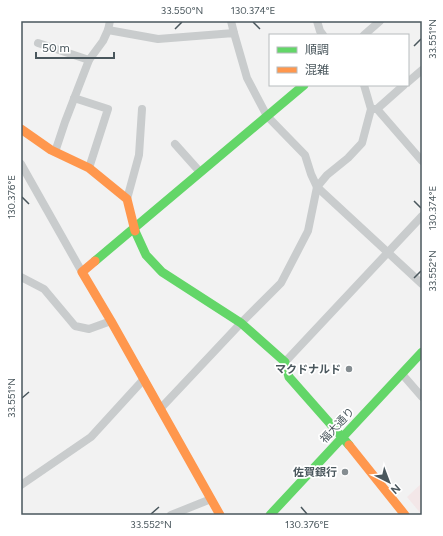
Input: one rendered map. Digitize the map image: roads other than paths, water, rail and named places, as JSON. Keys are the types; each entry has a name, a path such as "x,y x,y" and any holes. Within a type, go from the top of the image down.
{"street":[{"path":"55,152 89,60 103,41 110,21"},
{"path":"231,21 247,78 267,116 305,155 317,187 422,284"},
{"path":"317,21 322,34"},
{"path":"365,34 380,21"},
{"path":"108,30 158,39 234,33"},
{"path":"38,43 89,60"},
{"path":"409,81 422,70"},
{"path":"82,272 303,86"},
{"path":"364,86 374,109 422,161"},
{"path":"160,409 281,283 308,231 317,187 327,175 348,158 362,143 374,109 403,86"},
{"path":"74,98 108,109 89,168"},
{"path":"142,109 139,155 127,199 134,228 146,255 162,272 241,323 285,362 289,377 342,437 405,515"},
{"path":"21,129 55,152 89,168 127,199"},
{"path":"175,144 200,172"},
{"path":"21,164 220,515"},
{"path":"285,362 422,216"},
{"path":"21,277 44,289 75,326 89,329 111,321"},
{"name":"福大通り","path":"270,515 422,352"},
{"path":"402,374 422,397"},
{"path":"21,485 91,436 144,379"},
{"path":"171,515 211,499"}],"place":[{"name":"マクドナルド","path":"349,369"},
{"name":"佐賀銀行","path":"345,472"}]}
